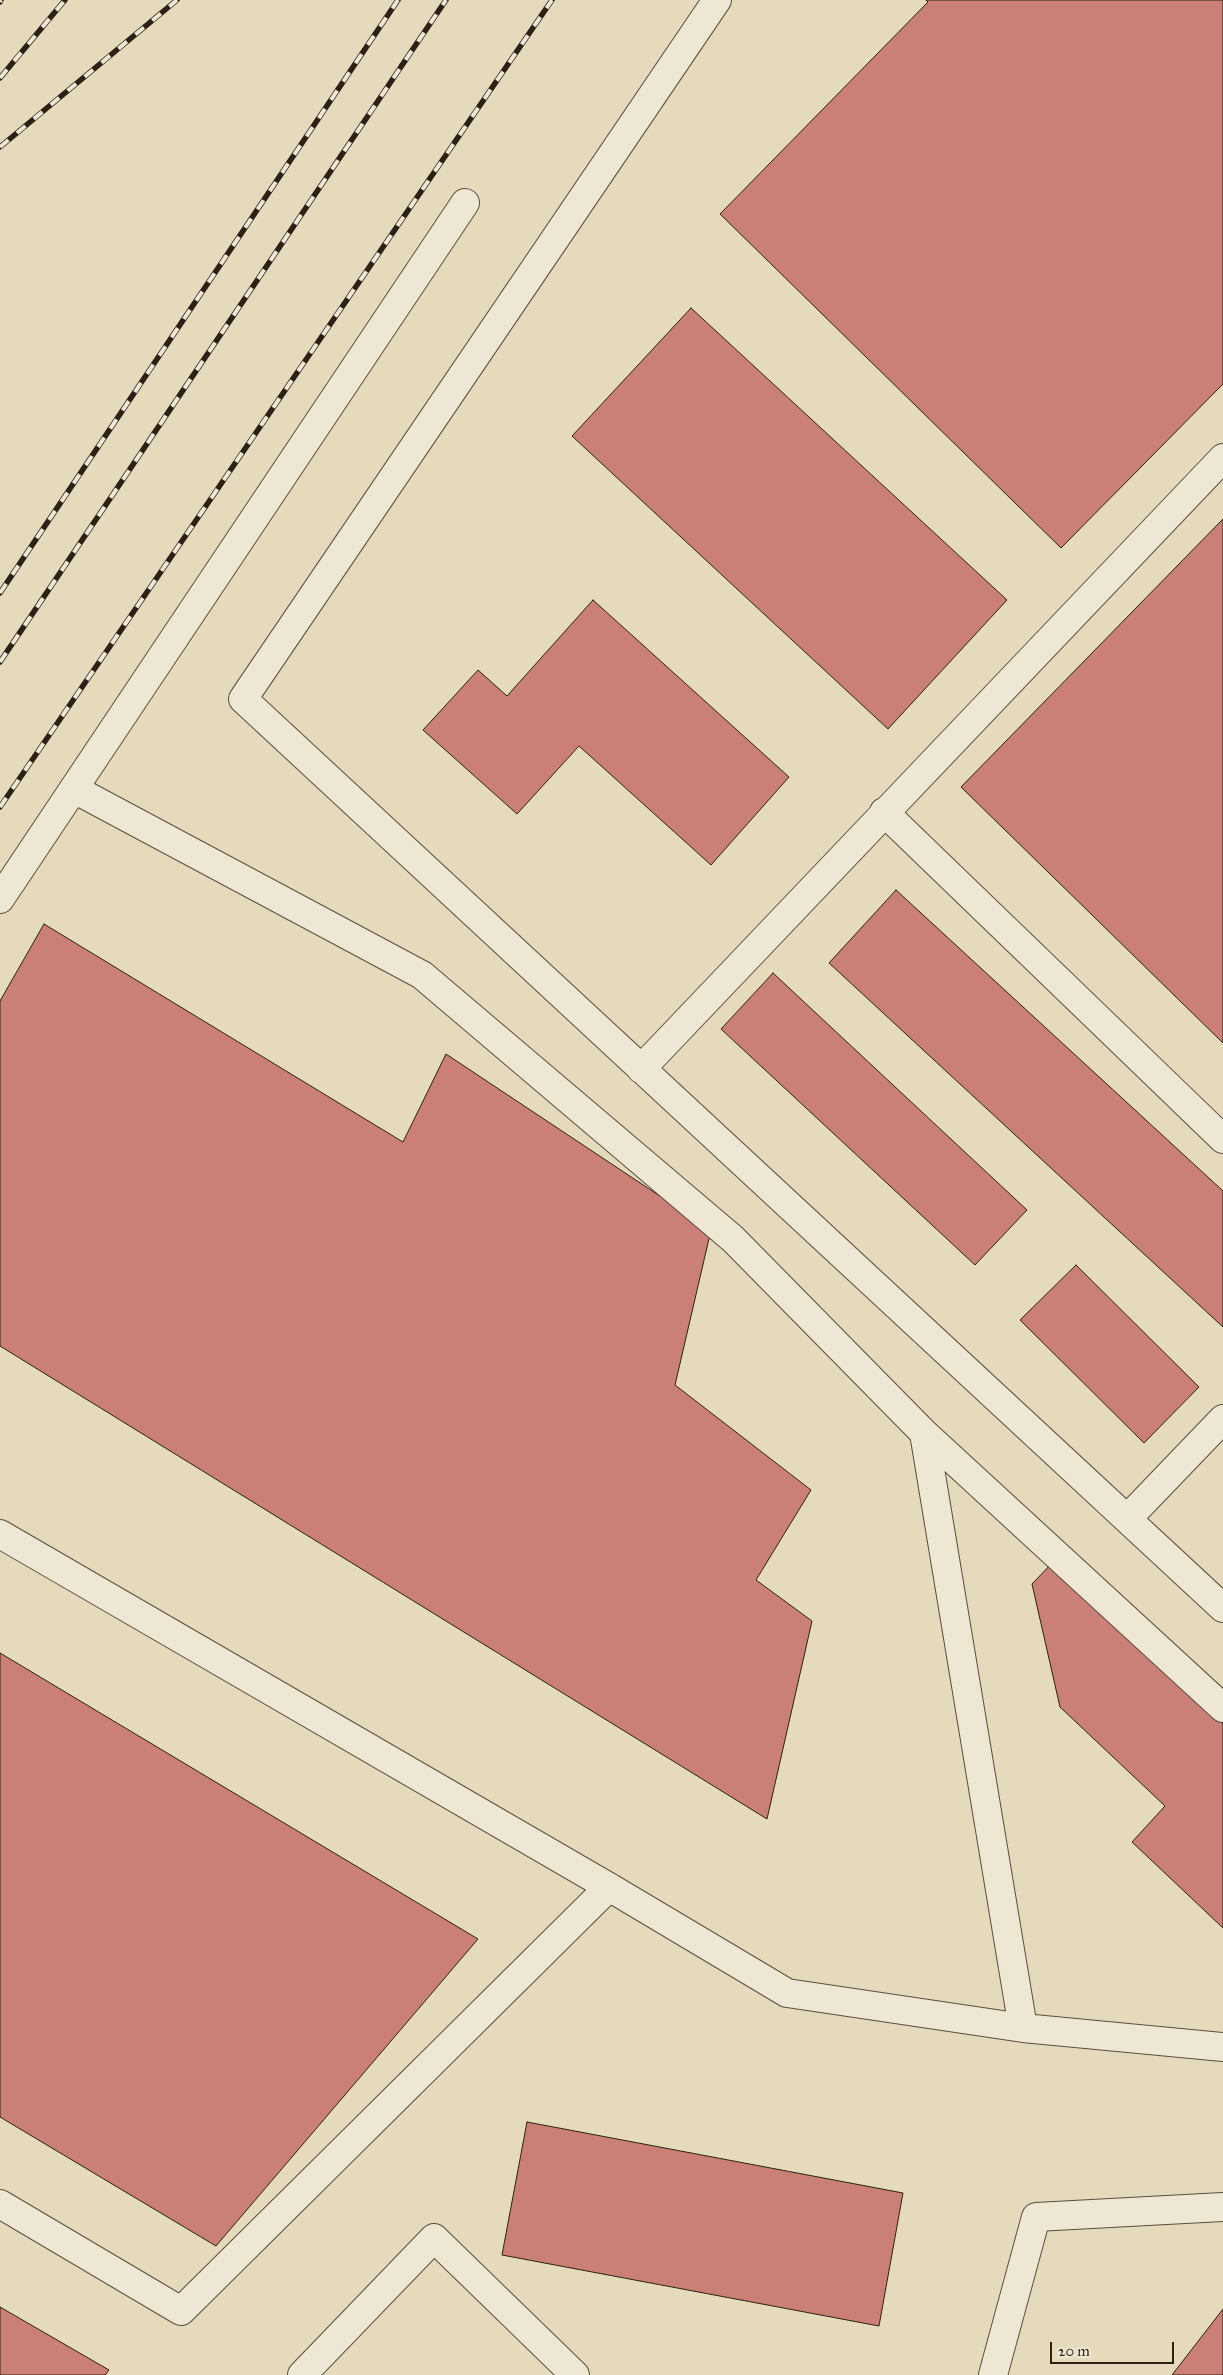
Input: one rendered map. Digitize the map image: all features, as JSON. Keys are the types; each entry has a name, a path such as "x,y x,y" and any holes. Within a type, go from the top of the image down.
{"lane":[{"path":"717,0 243,699 1223,1608"},
{"path":"0,900 466,203"},
{"path":"641,1069 1223,458"},
{"path":"74,788 422,975 733,1238 924,1433 1223,1708"},
{"path":"884,812 1223,1139"},
{"path":"1127,1519 1223,1419"},
{"path":"924,1433 1023,2028"},
{"path":"0,1534 609,1887 787,1993 1023,2028 1223,2047"},
{"path":"0,2204 181,2310 609,1887"},
{"path":"993,2375 1036,2216 1223,2207"},
{"path":"302,2375 434,2238 576,2375"}],"building":[{"path":"926,0 1223,0 1223,384 1061,548 720,214 928,2"},
{"path":"691,308 1007,600 888,729 572,436"},
{"path":"1223,519 1223,1043 961,787"},
{"path":"593,600 789,777 711,865 579,746 517,814 423,730 478,670 507,696"},
{"path":"896,890 1223,1191 1223,1327 829,963"},
{"path":"44,924 403,1142 446,1054 711,1230 675,1385 811,1490 756,1580 812,1621 767,1819 0,1346 0,1001"},
{"path":"773,973 1027,1210 975,1265 721,1029"},
{"path":"1076,1265 1199,1387 1144,1443 1020,1320"},
{"path":"1052,1563 1223,1724 1223,1928 1132,1842 1165,1806 1060,1707 1032,1584"},
{"path":"0,1653 478,1939 216,2246 0,2117"},
{"path":"527,2122 903,2193 879,2326 502,2255"},
{"path":"0,2307 109,2370 105,2375 0,2375"},
{"path":"1223,2309 1223,2375 1172,2375"}],"railway":[{"path":"0,78 65,0"},
{"path":"0,147 177,0"},
{"path":"0,593 398,0"},
{"path":"0,662 446,0"},
{"path":"0,807 552,0"}]}
